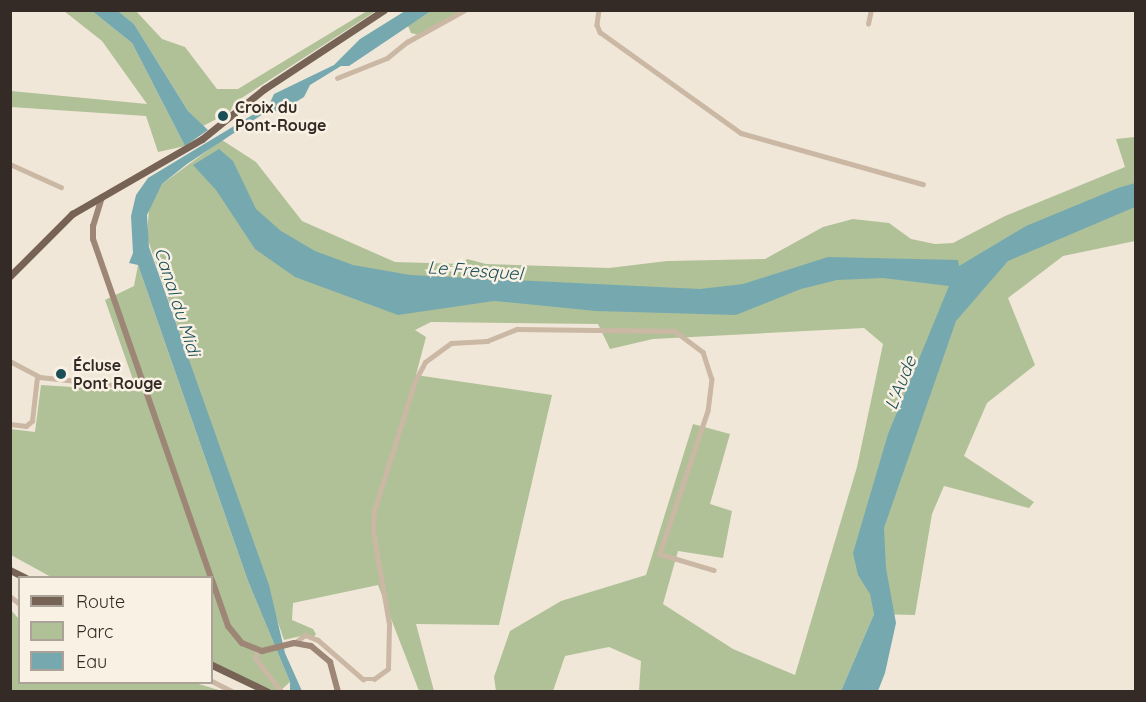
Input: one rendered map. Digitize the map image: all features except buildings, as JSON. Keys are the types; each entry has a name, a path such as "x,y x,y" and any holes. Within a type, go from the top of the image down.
{"main road":[{"path":"10,276 46,237 102,196 211,133 264,88 384,10"},
{"path":"213,665 268,692"}],"street":[{"path":"337,78 387,58 407,42 465,10"},
{"path":"599,10 600,32 741,133 923,184"},
{"path":"868,24 871,10"},
{"path":"10,164 61,187"},
{"path":"102,196 93,226 93,239 210,576"},
{"path":"213,584 234,635 257,650 274,649 305,635 318,640 363,679 374,679 388,669 389,624 374,531 374,511 415,381 425,362 451,343 487,341 517,329 675,331 704,351 712,379 708,411 660,554 714,570"},
{"path":"12,362 37,377 123,386 142,383"},
{"path":"10,424 26,426 32,421 37,377"},
{"path":"291,643 311,646 322,654 336,673 338,692"},
{"path":"257,650 256,659 282,692"},
{"path":"213,682 234,692"},
{"path":"976,692 1012,692"}],"green space":[{"path":"64,11 92,11 132,43 185,146 158,152 146,116 11,107 11,91 147,104 102,41"},
{"path":"118,11 136,11 162,39 185,47 217,89 238,89 367,11 376,11 234,103 230,112 203,126 188,111 134,24"},
{"path":"431,11 464,11 419,35 411,33 408,26"},
{"path":"1135,137 1135,241 1063,256 1008,298 1035,365 987,403 964,456 1034,502 1029,508 944,486 932,514 915,615 874,614 841,691 639,691 641,661 609,647 565,656 553,691 496,691 494,677 510,631 561,601 646,575 693,424 730,434 710,504 732,511 723,558 678,551 663,604 733,649 795,675 857,467 883,344 864,328 653,339 610,349 598,324 431,322 415,330 426,337 416,375 552,395 499,625 416,624 434,691 419,691 378,585 293,603 292,620 313,629 316,634 313,638 305,635 284,640 147,237 149,208 162,184 222,140 256,162 302,221 395,262 463,264 467,259 486,264 609,268 667,261 765,259 823,227 853,219 889,223 911,239 935,244 953,243 1005,216 1125,167 1116,139"},
{"path":"138,265 248,581 290,682 280,691 268,691 213,665 213,576 49,576 11,555 11,429 35,432 41,385 137,391 105,300 134,286"},
{"path":"10,609 18,618 18,684 199,684 222,691 11,691"}],"water":[{"path":"92,11 118,11 134,24 188,111 208,130 185,146 132,43"},
{"path":"405,11 431,11 349,66 341,66 310,85 304,97 281,111 266,112 187,164 162,184 147,215 149,247 269,585 285,653 302,691 290,691 290,682 248,581 138,265 129,263 133,253 131,216 136,195 148,178 269,105 274,94 334,65 360,39"},
{"path":"219,149 233,161 256,209 281,231 315,251 353,265 410,275 700,289 743,284 828,257 958,260 959,266 1026,226 1135,183 1135,207 1008,261 956,321 884,528 886,568 896,623 885,673 878,691 841,691 874,614 870,594 858,575 853,553 888,434 949,286 883,278 837,280 801,289 736,315 596,311 494,301 398,315 295,277 255,249 216,190 193,165"}],"place":[{"name":"Croix du Pont-Rouge","path":"223,116"},
{"name":"Écluse Pont Rouge","path":"61,374"}],"water label":[{"name":"Le Fresquel","path":"475,271"},
{"name":"Canal du Midi","path":"177,302"},
{"name":"L'Aude","path":"901,383"}]}
